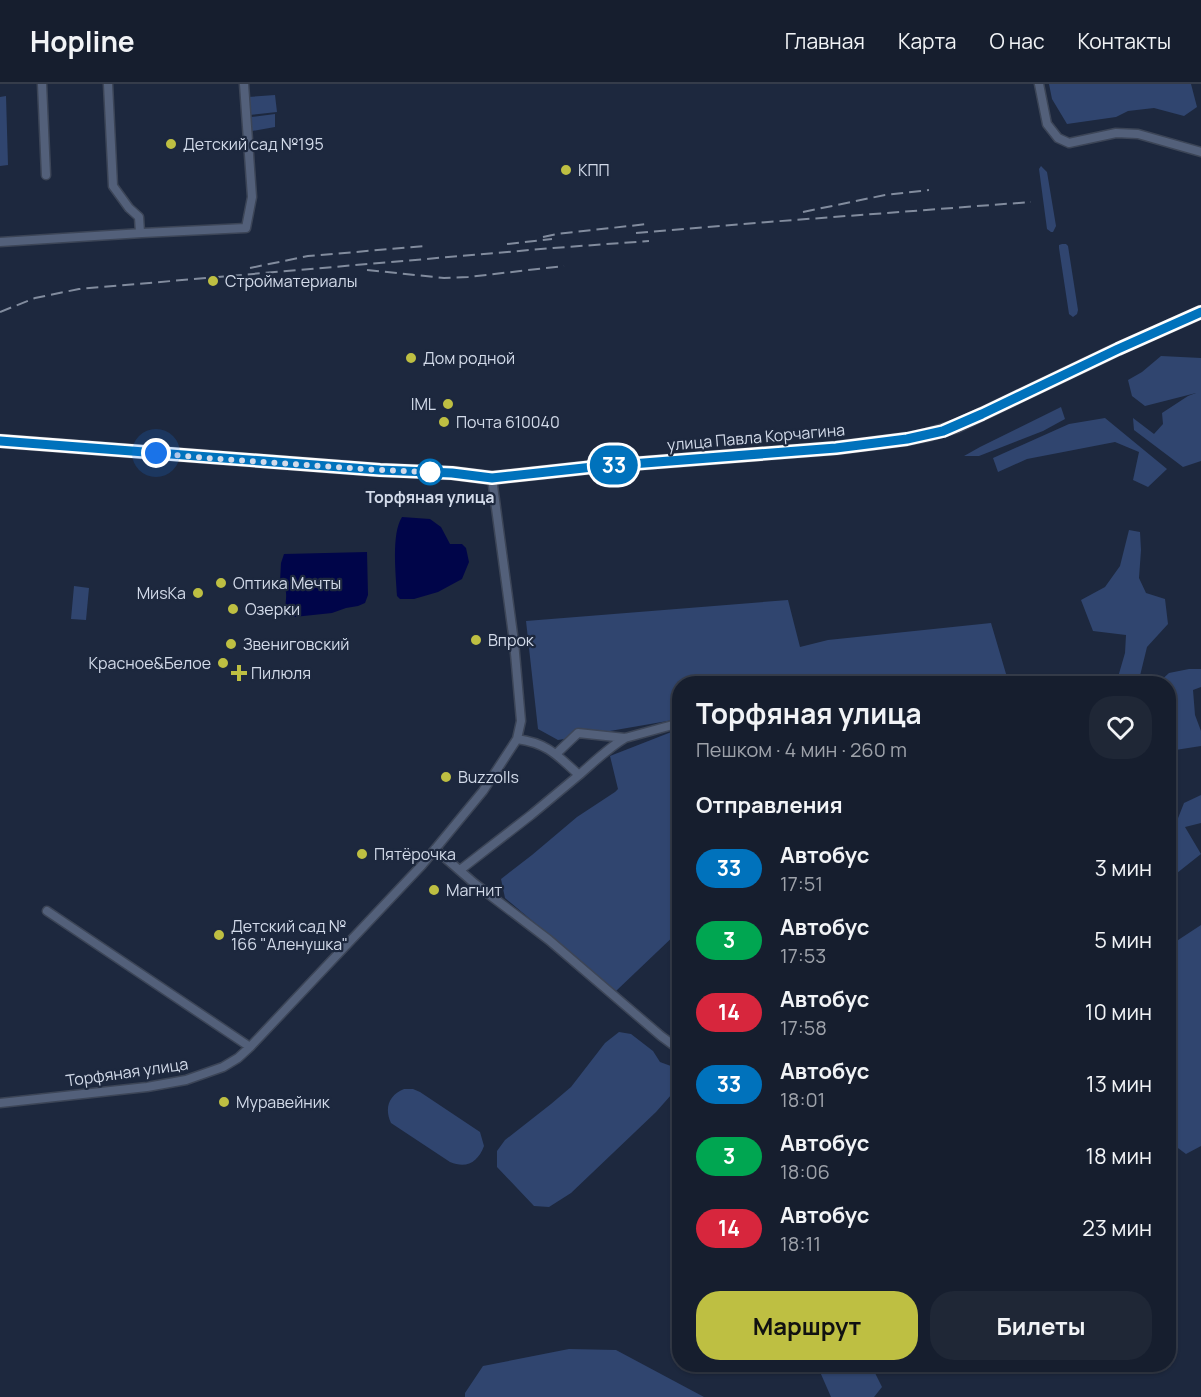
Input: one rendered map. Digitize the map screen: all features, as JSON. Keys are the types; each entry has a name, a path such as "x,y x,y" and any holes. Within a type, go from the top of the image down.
{"main road":[{"name":"улица Павла Корчагина","path":"0,441 380,470 452,473 492,478 593,467 836,448 907,439 950,428 1201,312"}],"street":[{"path":"42,84 46,175"},
{"path":"108,84 113,186 129,208 139,217 140,233"},
{"path":"0,242 246,228 244,84"},
{"path":"1039,84 1047,124 1058,138 1069,142 1116,133 1138,134 1201,152"},
{"name":"Торфяная улица","path":"0,1103 147,1087 186,1080 224,1067 238,1058 435,849 483,790 517,739 521,721 516,663 492,478"},
{"path":"460,870 531,815 600,758 610,747 625,738 672,725"},
{"path":"556,754 578,733 625,738"},
{"path":"517,739 534,741 556,754 579,775"},
{"path":"435,849 505,908 549,940 672,1044"},
{"path":"47,911 250,1047"}],"shaded area":[{"path":"1049,84 1191,84 1197,107 1184,116 1154,108 1128,111 1116,117 1067,124 1052,99"},
{"path":"275,95 277,112 250,115 248,97"},
{"path":"6,96 8,165 0,166 0,97"},
{"path":"275,114 275,127 252,131 251,117"},
{"path":"1041,166 1047,172 1056,226 1053,232 1047,229 1039,169"},
{"path":"1062,244 1068,246 1078,310 1073,317 1069,314 1059,248"},
{"path":"1161,356 1201,358 1201,461 1183,467 1134,430 1133,418 1154,434 1163,424 1162,413 1196,393 1145,406 1132,396 1128,380"},
{"path":"1061,407 1065,419 1043,431 979,456 964,456 980,447"},
{"path":"1105,418 1167,469 1148,487 1133,480 1139,452 1115,442 1027,459 998,472 993,458 1069,424"},
{"path":"402,517 430,519 441,527 450,544 462,544 466,548 469,562 462,579 438,592 414,599 400,599 397,596 395,544"},
{"path":"1129,530 1140,532 1139,578 1146,593 1165,599 1168,624 1147,647 1140,676 1118,676 1125,653 1126,635 1093,631 1081,600 1105,587 1120,566"},
{"path":"367,552 368,595 365,603 332,613 287,616 286,594 280,582 284,554"},
{"path":"74,586 89,588 86,620 71,619"},
{"path":"788,600 800,647 828,640 991,623 1007,676 672,676 672,720 558,740 538,729 526,621"},
{"path":"1201,669 1201,687 1193,690 1195,715 1201,731 1201,746 1176,750 1176,676 1166,676 1169,673"},
{"path":"672,732 672,938 616,991 505,898 501,879 577,817 618,789 610,756"},
{"path":"1201,795 1201,823 1185,827 1201,854 1176,873 1176,823 1184,803"},
{"path":"1201,925 1201,1146 1186,1154 1176,1146 1176,941"},
{"path":"619,1032 631,1034 653,1051 660,1062 672,1066 672,1094 571,1193 549,1207 534,1206 497,1167 497,1151 505,1140 571,1087 605,1043"},
{"path":"404,1089 420,1092 480,1132 484,1146 479,1156 467,1164 450,1162 391,1123 388,1112 389,1103 391,1098"},
{"path":"569,1349 616,1350 704,1397 465,1397 465,1393 483,1366"},
{"path":"820,1372 874,1372 882,1387 874,1397 831,1397"}],"railway":[{"path":"803,212 885,195 929,190"},
{"path":"636,233 1031,202"},
{"path":"543,237 647,224"},
{"path":"507,244 552,239"},
{"path":"0,312 35,298 79,289 649,241"},
{"path":"250,268 308,256 426,246"},
{"path":"367,270 444,278 564,266"}],"bus line":[{"name":"33","path":"0,441 206,458 452,473 492,478 593,467 836,448 907,439 957,426 1049,381 1201,312"}],"place":[{"name":"Детский сад №195","path":"171,144"},
{"name":"КПП","path":"566,170"},
{"name":"Стройматериалы","path":"213,281"},
{"name":"Дом родной","path":"411,358"},
{"name":"IML","path":"448,404"},
{"name":"Почта 610040","path":"444,422"},
{"name":"Торфяная улица","path":"430,472"},
{"name":"Оптика Мечты","path":"221,583"},
{"name":"МиsКа","path":"198,593"},
{"name":"Озерки","path":"233,609"},
{"name":"Впрок","path":"476,640"},
{"name":"Звениговский","path":"231,644"},
{"name":"Красное&Белое","path":"223,663"},
{"name":"Пилюля","path":"239,673"},
{"name":"Buzzolls","path":"446,777"},
{"name":"Пятёрочка","path":"362,854"},
{"name":"Магнит","path":"434,890"},
{"name":"Детский сад № 166 \"Аленушка\"","path":"219,935"},
{"name":"Муравейник","path":"224,1102"}],"route":[{"path":"156,453 430,472"}]}
